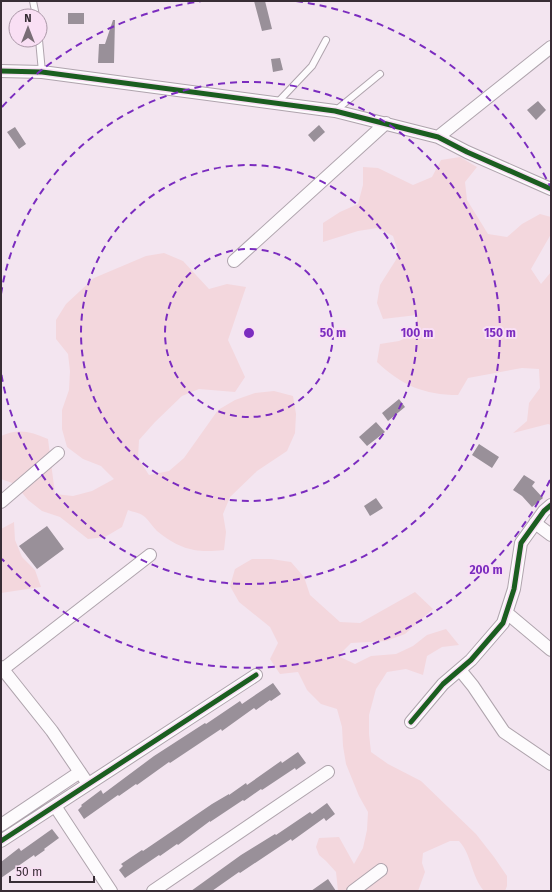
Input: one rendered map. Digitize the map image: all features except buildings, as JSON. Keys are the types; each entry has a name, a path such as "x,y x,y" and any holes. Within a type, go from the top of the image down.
{"street":[{"path":"438,137 551,48"},
{"path":"1,71 42,72 335,111 438,137 467,152 551,189"},
{"path":"234,261 386,124"},
{"path":"1,502 58,453"},
{"path":"411,722 443,684 472,660 503,623 514,589 520,543 551,505"},
{"path":"536,523 551,535"},
{"path":"88,784 52,731 2,668 150,555"},
{"path":"506,613 551,650"},
{"path":"460,670 473,686 504,732 551,764"},
{"path":"1,841 256,675"},
{"path":"1,825 80,772"},
{"path":"153,891 328,772"},
{"path":"55,806 111,891"},
{"path":"354,891 381,870"}],"lane":[{"path":"276,104 312,66 326,40"},
{"path":"40,48 42,72"},
{"path":"335,111 380,74"}],"shaded area":[{"path":"460,157 477,167 465,182 467,200 488,234 507,237 522,224 540,214 551,217 551,234 531,269 541,284 551,272 551,425 548,424 513,433 527,421 529,403 540,388 539,369 522,368 468,378 458,395 446,395 424,391 404,383 386,370 377,362 380,344 399,341 417,333 417,315 383,319 377,303 380,285 399,255 393,236 377,228 358,231 323,242 323,223 340,212 358,204 363,185 363,167 378,168 413,185 432,177 441,160"},
{"path":"164,253 183,261 209,289 227,284 246,287 228,340 245,377 235,392 199,389 182,396 155,422 139,440 138,458 149,475 169,471 184,458 218,410 235,400 255,393 274,391 293,396 296,414 295,433 287,451 257,471 230,497 223,514 226,532 224,550 205,551 189,549 181,546 157,531 143,516 128,510 122,527 105,537 88,539 60,517 42,511 28,500 15,484 1,479 1,436 14,432 25,432 36,434 48,439 55,494 73,496 92,491 114,479 101,466 83,459 67,447 62,429 62,410 69,390 70,371 68,354 56,339 56,320 66,304 94,278 146,256"},
{"path":"14,522 15,540 22,557 35,570 41,587 1,593 1,529"},
{"path":"252,559 271,559 291,562 304,577 310,595 340,622 360,623 415,592 433,609 405,634 386,641 351,643 338,656 355,664 371,656 396,654 413,646 427,635 446,629 459,645 442,647 427,656 423,675 406,669 387,672 376,689 369,715 371,752 388,764 421,781 476,834 507,876 507,886 505,891 484,891 476,879 467,853 459,841 450,841 423,853 422,863 425,872 418,891 338,891 336,872 319,855 316,847 319,838 339,837 354,864 363,848 367,830 368,812 359,796 346,764 342,727 337,709 321,704 307,690 298,672 280,674 270,659 278,643 270,627 239,602 230,586 235,569"}],"cycle path":[{"path":"1,71 42,72 335,111 438,137 467,152 551,189"},
{"path":"411,722 443,684 471,660 503,623 514,589 521,543 544,511 551,505"},
{"path":"1,841 256,675"}]}
